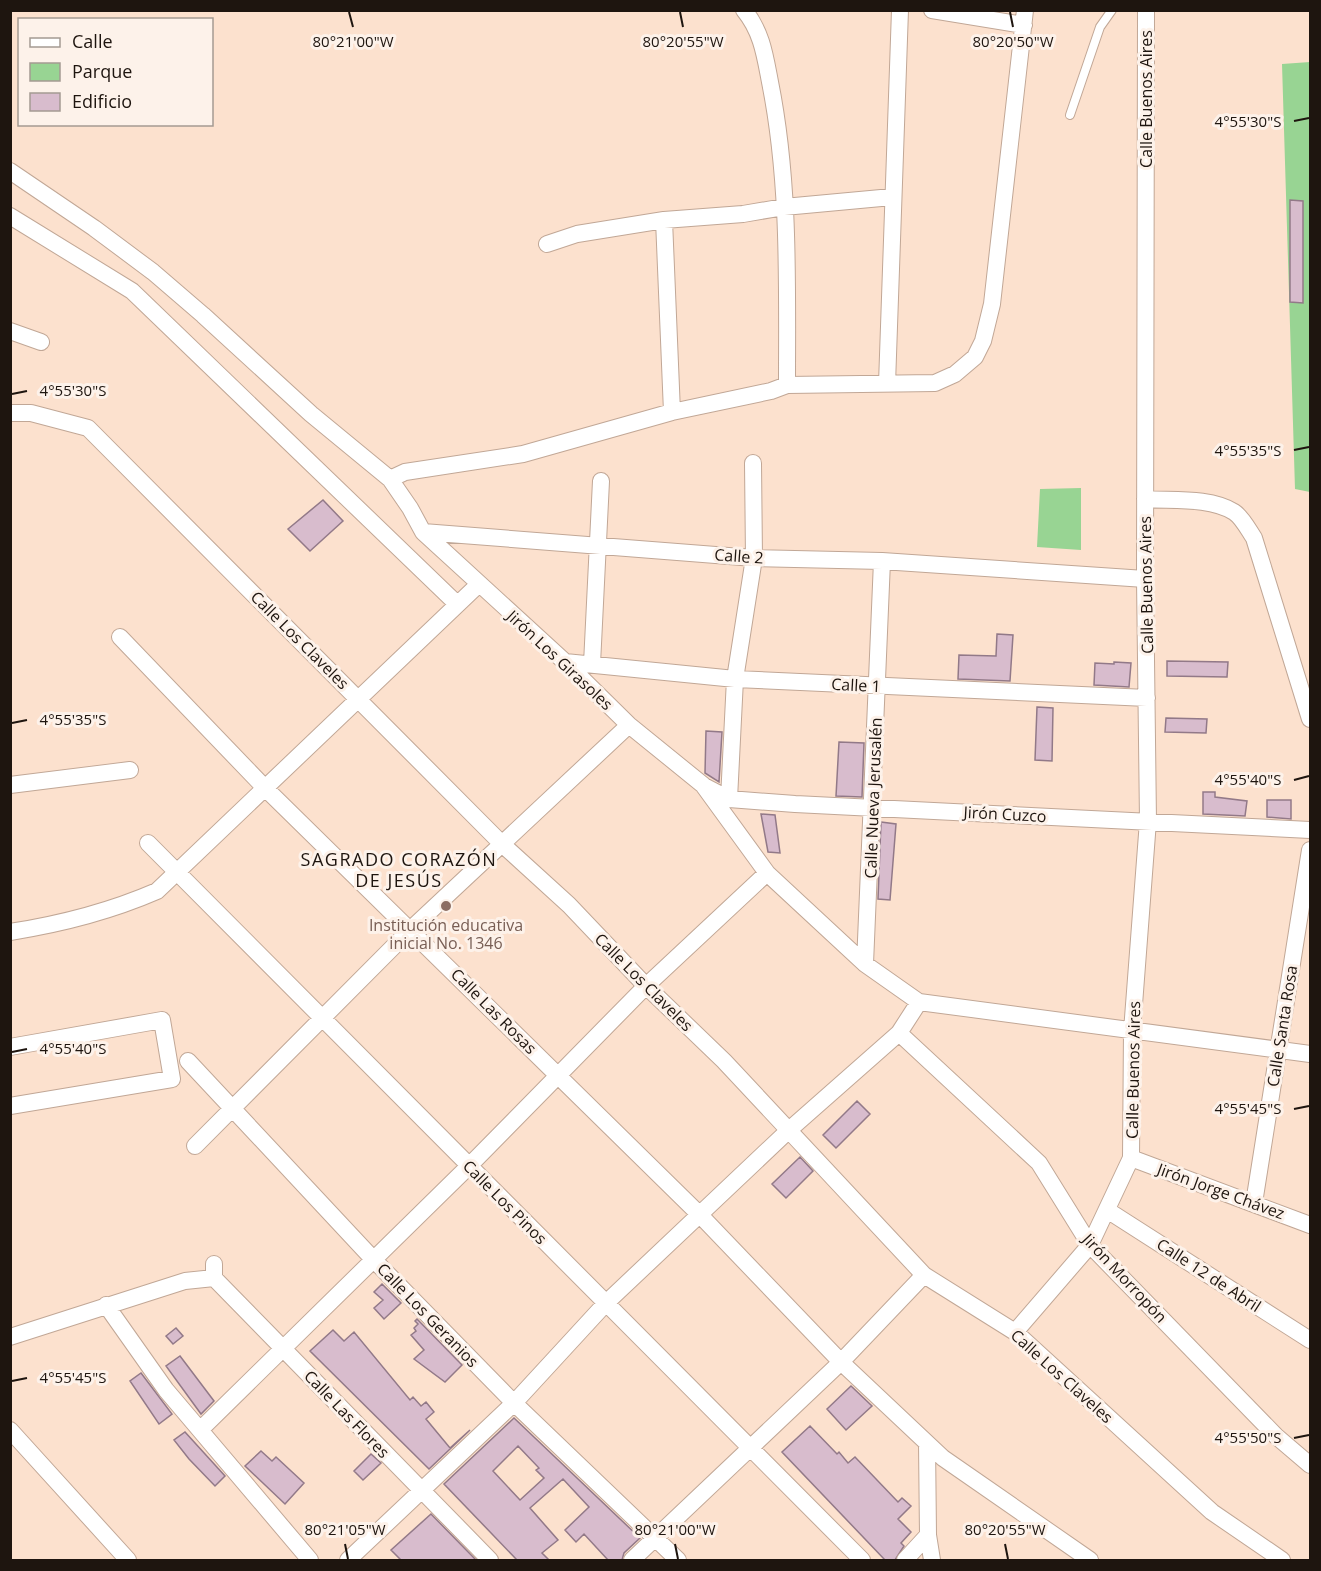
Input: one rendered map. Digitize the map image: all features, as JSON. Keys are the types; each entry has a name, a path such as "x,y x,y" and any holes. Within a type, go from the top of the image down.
{"street":[{"path":"744,10 763,41 778,119 784,207 787,385"},
{"path":"887,384 900,10"},
{"path":"390,479 405,472 523,454 672,412 771,391 787,385 935,383 970,363 983,341 997,272 1024,18 932,10"},
{"name":"Calle Buenos Aires","path":"1131,1158 1132,1032 1148,821 1145,579 1146,10"},
{"name":"Jirón Los Girasoles","path":"10,171 94,228 153,272 311,414 390,479 423,532 478,585 565,662 629,725 703,785 767,873 865,964 919,1002"},
{"path":"547,244 578,234 664,220 742,214 784,207 892,197"},
{"path":"10,216 132,291 457,604"},
{"path":"664,220 672,412"},
{"path":"10,331 41,342"},
{"name":"Calle Los Claveles","path":"10,413 31,413 88,428 502,844 569,905 646,986 724,1061 924,1275 1014,1332 1212,1512 1282,1560"},
{"path":"729,799 735,679 754,558 753,463"},
{"path":"592,664 601,480"},
{"path":"1145,499 1216,504 1235,512 1246,525 1254,538 1311,719"},
{"name":"Calle 2","path":"423,532 754,558 882,561 1145,579"},
{"name":"Calle Nueva Jerusalén","path":"865,964 882,561"},
{"path":"10,932 51,926 157,891 478,585"},
{"name":"Calle Las Rosas","path":"120,637 265,788 700,1215 841,1362"},
{"name":"Calle 1","path":"565,662 735,679 1147,698"},
{"path":"195,1146 411,929 629,725"},
{"path":"10,785 130,770"},
{"name":"Jirón Cuzco","path":"703,785 729,799 1311,830"},
{"name":"Calle Los Pinos","path":"148,843 862,1560"},
{"name":"Calle Santa Rosa","path":"1254,1203 1305,908 1311,850"},
{"path":"200,1430 469,1166 646,986 767,873"},
{"path":"348,1560 514,1403 606,1303 789,1130 899,1033 919,1002 1311,1054"},
{"path":"10,1047 162,1020 172,1078 10,1106"},
{"name":"Jirón Morropón","path":"899,1033 1039,1162 1090,1245 1276,1436 1311,1465"},
{"name":"Calle Los Geranios","path":"188,1061 373,1259 514,1403 678,1560"},
{"path":"1014,1332 1090,1245 1131,1158"},
{"name":"Jirón Jorge Chávez","path":"1131,1158 1311,1225"},
{"name":"Calle 12 de Abril","path":"1107,1209 1311,1340"},
{"name":"Calle Las Flores","path":"106,1305 214,1271 283,1348 490,1560"},
{"path":"632,1560 841,1362 924,1275"},
{"path":"10,1337 106,1305 166,1390 310,1560"},
{"path":"841,1362 943,1458 1090,1560"},
{"path":"10,1430 128,1560"},
{"path":"927,1443 928,1535 932,1560"},
{"path":"905,1560 928,1535"}],"lane":[{"path":"1070,115 1100,27 1112,10"}],"green space":[{"path":"1310,62 1310,492 1295,489 1282,64"},
{"path":"1081,488 1081,550 1037,547 1040,489"}],"building":[{"path":"1290,200 1303,201 1303,303 1290,302"},
{"path":"323,500 343,521 310,551 288,529"},
{"path":"997,634 1013,635 1010,681 958,679 959,655 996,656"},
{"path":"1167,661 1228,662 1227,677 1167,676"},
{"path":"1114,662 1131,663 1129,687 1094,685 1095,663 1114,664"},
{"path":"1037,707 1053,708 1052,761 1035,760"},
{"path":"1166,718 1207,719 1206,733 1165,732"},
{"path":"706,731 722,732 719,782 705,773"},
{"path":"839,742 864,743 862,797 836,796"},
{"path":"1203,792 1215,792 1215,797 1247,801 1245,816 1203,814"},
{"path":"1267,800 1291,800 1291,819 1267,817"},
{"path":"761,814 775,815 780,853 768,852"},
{"path":"881,822 896,824 890,900 878,899"},
{"path":"857,1101 870,1114 836,1148 823,1135"},
{"path":"800,1157 813,1171 786,1198 772,1184"},
{"path":"382,1284 401,1303 384,1319 374,1308 383,1300 374,1292"},
{"path":"417,1319 462,1365 445,1382 414,1359 424,1350 411,1335 416,1331 414,1328 418,1324 415,1321"},
{"path":"176,1328 183,1336 173,1344 166,1336"},
{"path":"333,1330 344,1341 354,1332 410,1400 413,1397 421,1406 426,1402 434,1412 426,1419 450,1448 470,1430 429,1469 310,1351"},
{"path":"180,1356 214,1401 201,1414 166,1366"},
{"path":"141,1373 172,1414 159,1424 130,1381"},
{"path":"851,1386 872,1406 846,1430 827,1409"},
{"path":"514,1418 640,1538 624,1553 622,1560 608,1560 584,1534 576,1542 565,1530 589,1507 563,1479 530,1508 558,1540 542,1553 549,1560 517,1560 444,1484","holes":["518,1446 539,1468 536,1470 544,1478 520,1500 493,1471"]},
{"path":"810,1426 848,1463 855,1457 898,1502 902,1498 911,1506 898,1519 911,1532 901,1543 904,1546 895,1560 885,1560 782,1452"},
{"path":"185,1432 225,1476 215,1486 174,1440"},
{"path":"261,1451 272,1461 276,1457 304,1483 285,1504 245,1466"},
{"path":"371,1454 381,1463 363,1480 354,1471"},
{"path":"431,1514 476,1560 401,1560 391,1550"}],"place":[{"name":"Institución educativa inicial No. 1346","path":"446,906"}],"district":[{"name":"SAGRADO CORAZÓN DE JESÚS","path":"399,870"}]}
